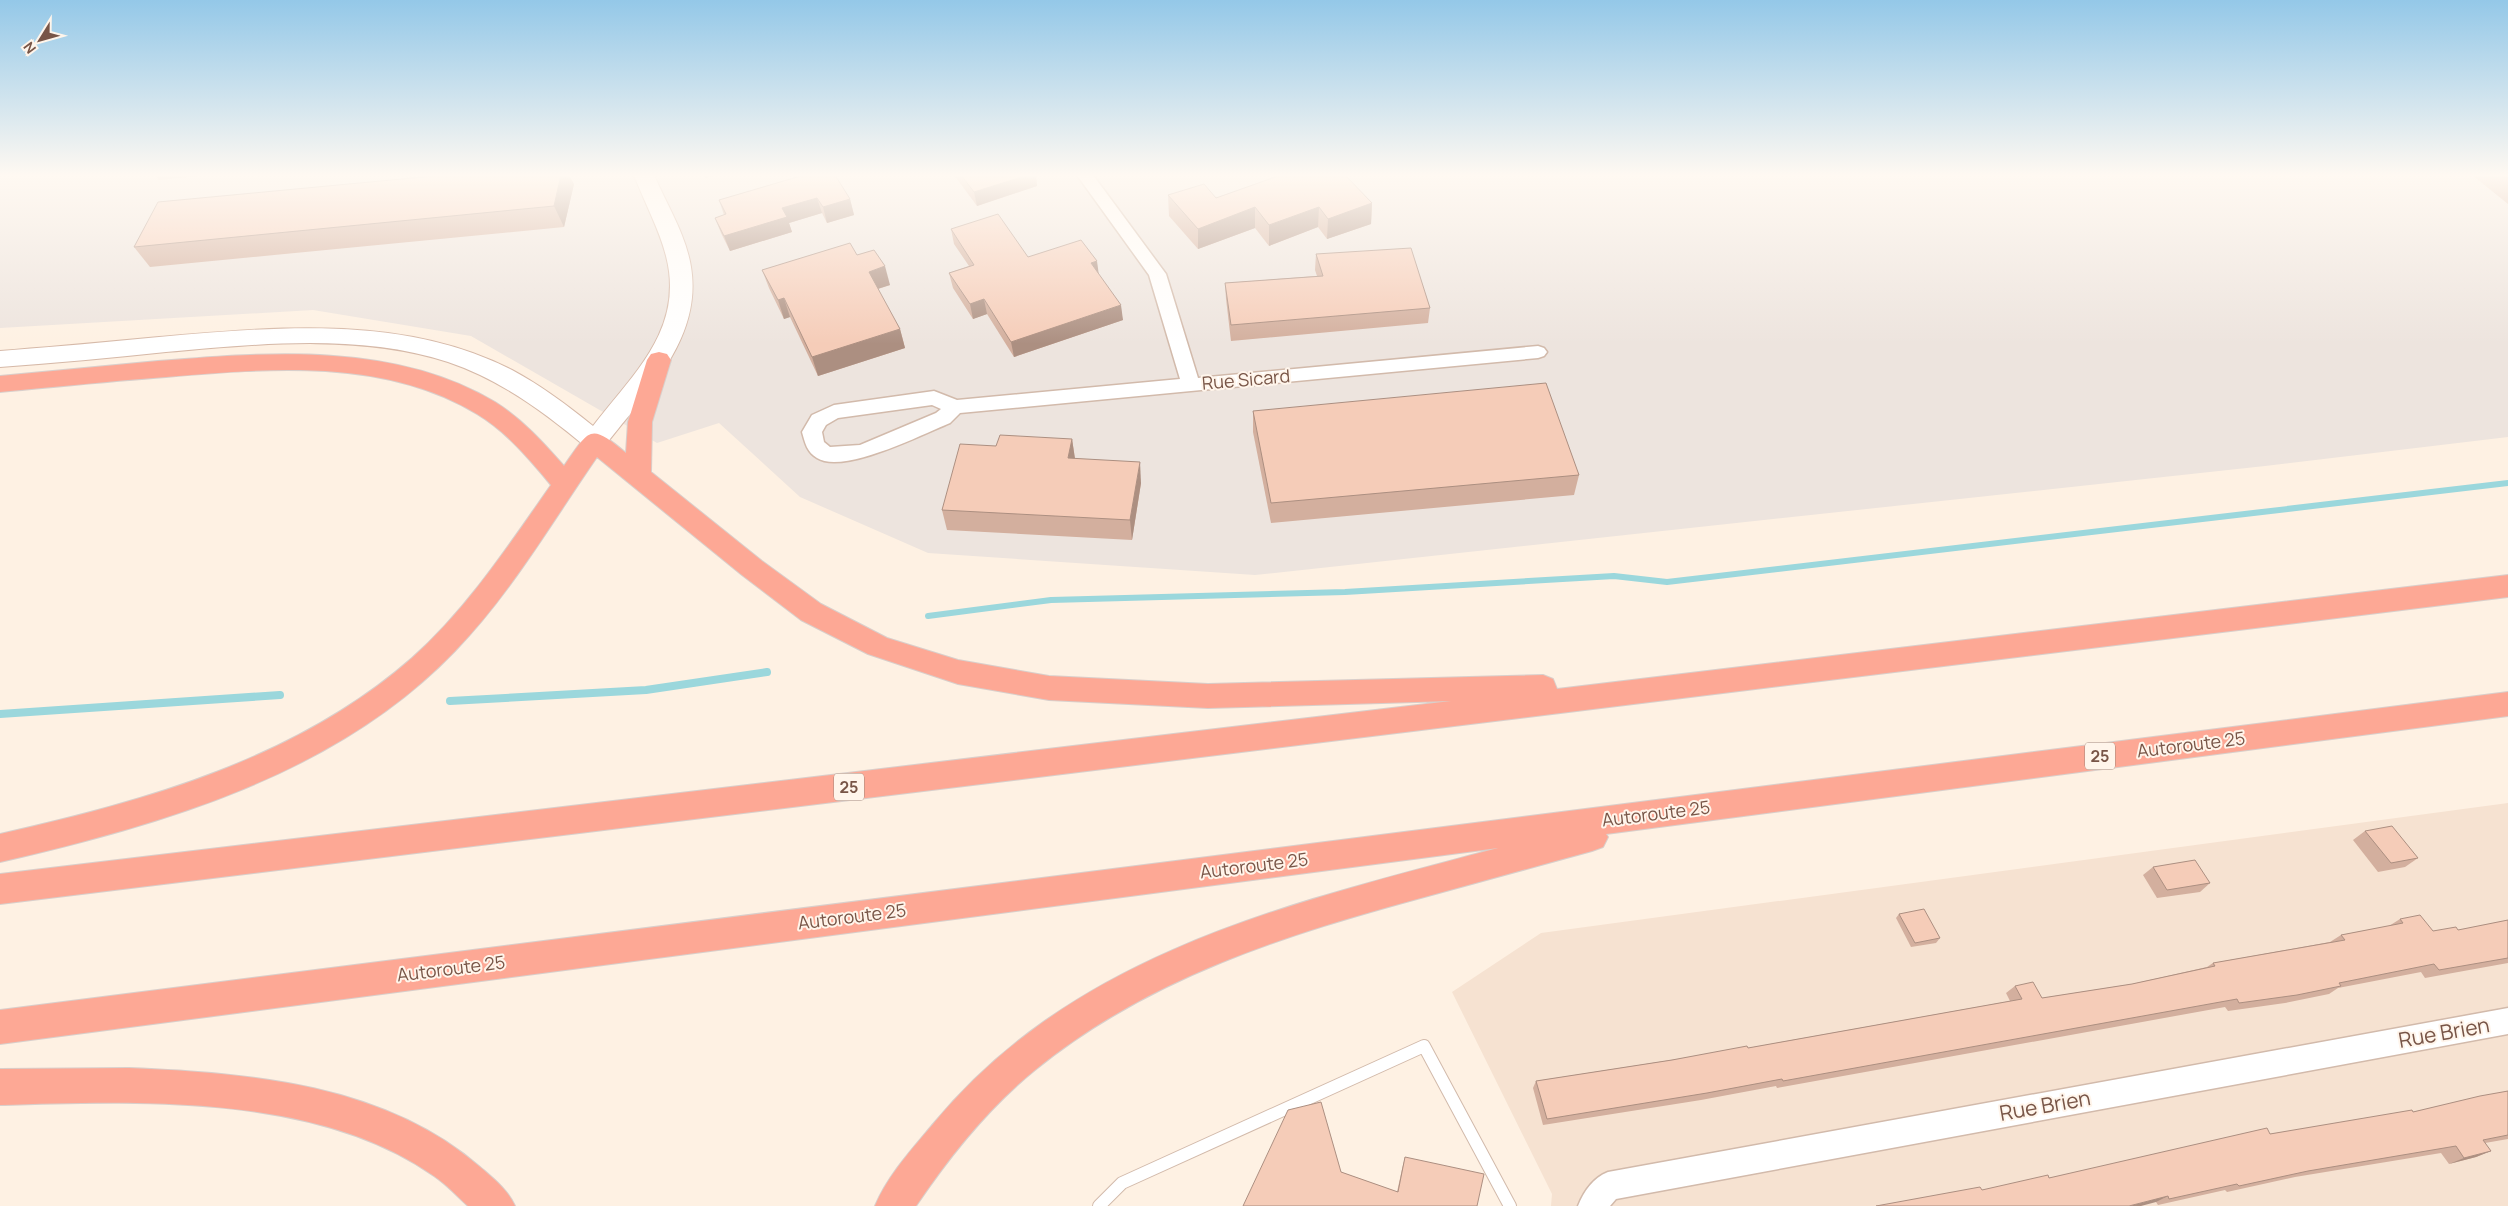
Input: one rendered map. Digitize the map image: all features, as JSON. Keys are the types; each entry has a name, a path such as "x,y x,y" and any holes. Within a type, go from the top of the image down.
{"highway":[{"path":"638,476 640,422 659,360"},
{"path":"0,384 254,362 317,362 372,367 422,379 453,391 488,409 519,432 544,456 564,483"},
{"path":"0,848 137,813 227,781 301,747 370,706 422,666 452,634 503,570 594,441 798,603 828,622 878,646 906,657 958,672 1010,682 1080,691 1208,696 1697,683"},
{"name":"25","path":"0,889 2508,586"},
{"name":"Autoroute 25","path":"0,1028 2508,704"},
{"path":"894,1206 944,1139 1005,1073 1067,1025 1137,982 1237,938 1314,912 1693,809"},
{"path":"0,1086 116,1084 197,1087 292,1100 355,1118 412,1142 463,1175 496,1206"}],"street":[{"path":"0,359 265,336 336,335 382,339 434,349 484,366 556,408 594,441 659,360 678,320 682,301 682,282 676,253 667,231"},
{"path":"1126,231 1157,274 1191,385"},
{"name":"Rue Sicard","path":"955,407 943,418 863,452 841,455 824,454 815,445 812,432 819,420 834,412 934,398 955,407 1538,352"},
{"name":"Rue Brien","path":"1592,1206 1608,1186 2508,1021"}],"lane":[{"path":"1099,1206 1122,1183 1424,1046 1510,1206"}],"shaded area":[{"path":"0,231 2508,231 2508,437 2265,466 1255,575 928,553 800,497 719,423 657,443 471,336 313,310 0,328"},
{"path":"2508,803 2508,1206 1551,1206 1552,1194 1452,992 1541,933"}],"building":[{"path":"142,231 295,231 134,247"},
{"path":"722,231 740,231 724,236"},
{"path":"952,231 1010,231 1028,257 1081,240 1097,261 1091,263 1121,305 1011,342 984,299 970,304 949,273 974,265"},
{"path":"850,243 857,255 874,250 885,266 869,272 900,329 812,357 784,298 778,300 762,270"},
{"path":"1411,248 1430,308 1231,325 1225,283 1323,276 1316,254"},
{"path":"1546,383 1579,475 1271,503 1253,411"},
{"path":"1000,435 1072,439 1068,458 1140,462 1130,520 942,510 960,444 996,446"},
{"path":"2392,826 2418,858 2391,863 2365,831"},
{"path":"2195,860 2210,883 2167,890 2153,867"},
{"path":"1924,909 1940,938 1915,943 1899,914"},
{"path":"2420,915 2433,931 2456,927 2458,930 2508,920 2508,958 2439,970 2434,964 2339,983 2341,986 2297,995 2239,1003 2237,999 1783,1081 1782,1079 1547,1119 1536,1081 1672,1060 1747,1046 1748,1048 2022,999 2015,986 2033,982 2042,998 2132,984 2215,966 2213,963 2345,940 2341,935 2403,923 2400,919"},
{"path":"2508,1091 2508,1135 2483,1140 2491,1151 2464,1158 2456,1146 2308,1171 2239,1186 2237,1184 2169,1199 2168,1196 2129,1206 1876,1206 1980,1187 1982,1190 2048,1175 2049,1178 2267,1128 2270,1134 2412,1110 2413,1112"},
{"path":"1321,1102 1341,1172 1398,1192 1405,1157 1484,1174 1477,1206 1243,1206 1288,1110"}],"waterway":[{"path":"928,616 1051,600 1345,592 1614,576 1667,582 2508,483"},
{"path":"450,701 646,690 767,672"},
{"path":"0,714 280,695"}]}
